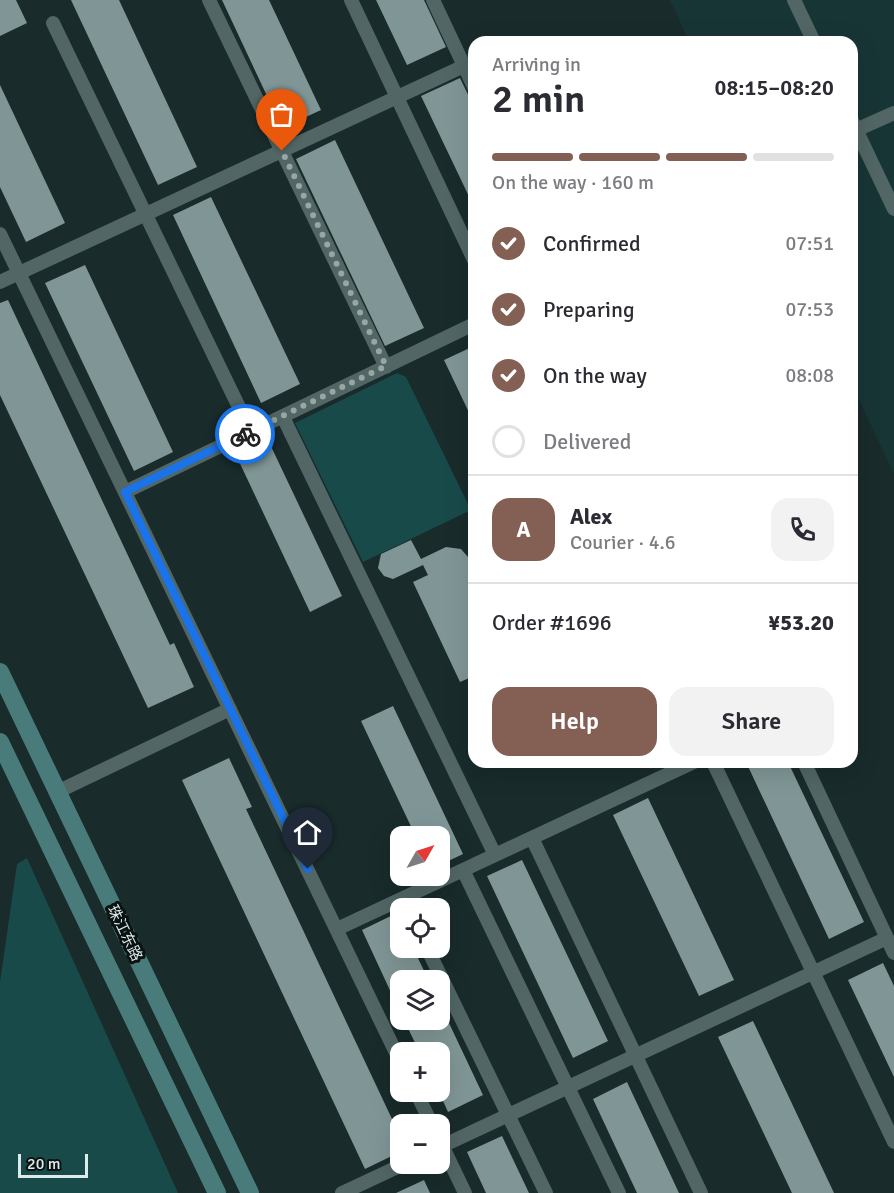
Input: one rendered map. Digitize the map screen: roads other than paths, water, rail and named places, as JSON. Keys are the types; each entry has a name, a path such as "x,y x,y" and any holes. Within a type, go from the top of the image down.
{"main road":[{"name":"珠江东路","path":"0,672 250,1193"},
{"name":"珠江东路","path":"0,742 217,1193"}],"lane":[{"path":"208,0 386,366"},
{"path":"351,0 468,247"},
{"path":"433,0 468,74"},
{"path":"794,0 811,36"},
{"path":"53,23 251,432"},
{"path":"0,282 464,66"},
{"path":"858,125 894,113"},
{"path":"858,134 894,209"},
{"path":"0,234 391,1042"},
{"path":"125,492 468,327"},
{"path":"283,417 495,855"},
{"path":"57,792 230,709"},
{"path":"416,898 463,870 681,768"},
{"path":"716,768 894,1142"},
{"path":"807,768 894,953"},
{"path":"532,838 701,1193"},
{"path":"463,870 619,1193"},
{"path":"337,929 390,910"},
{"path":"450,1141 887,938"},
{"path":"432,958 546,1193"},
{"path":"450,1164 465,1193"},
{"path":"342,1193 390,1171"}]}
